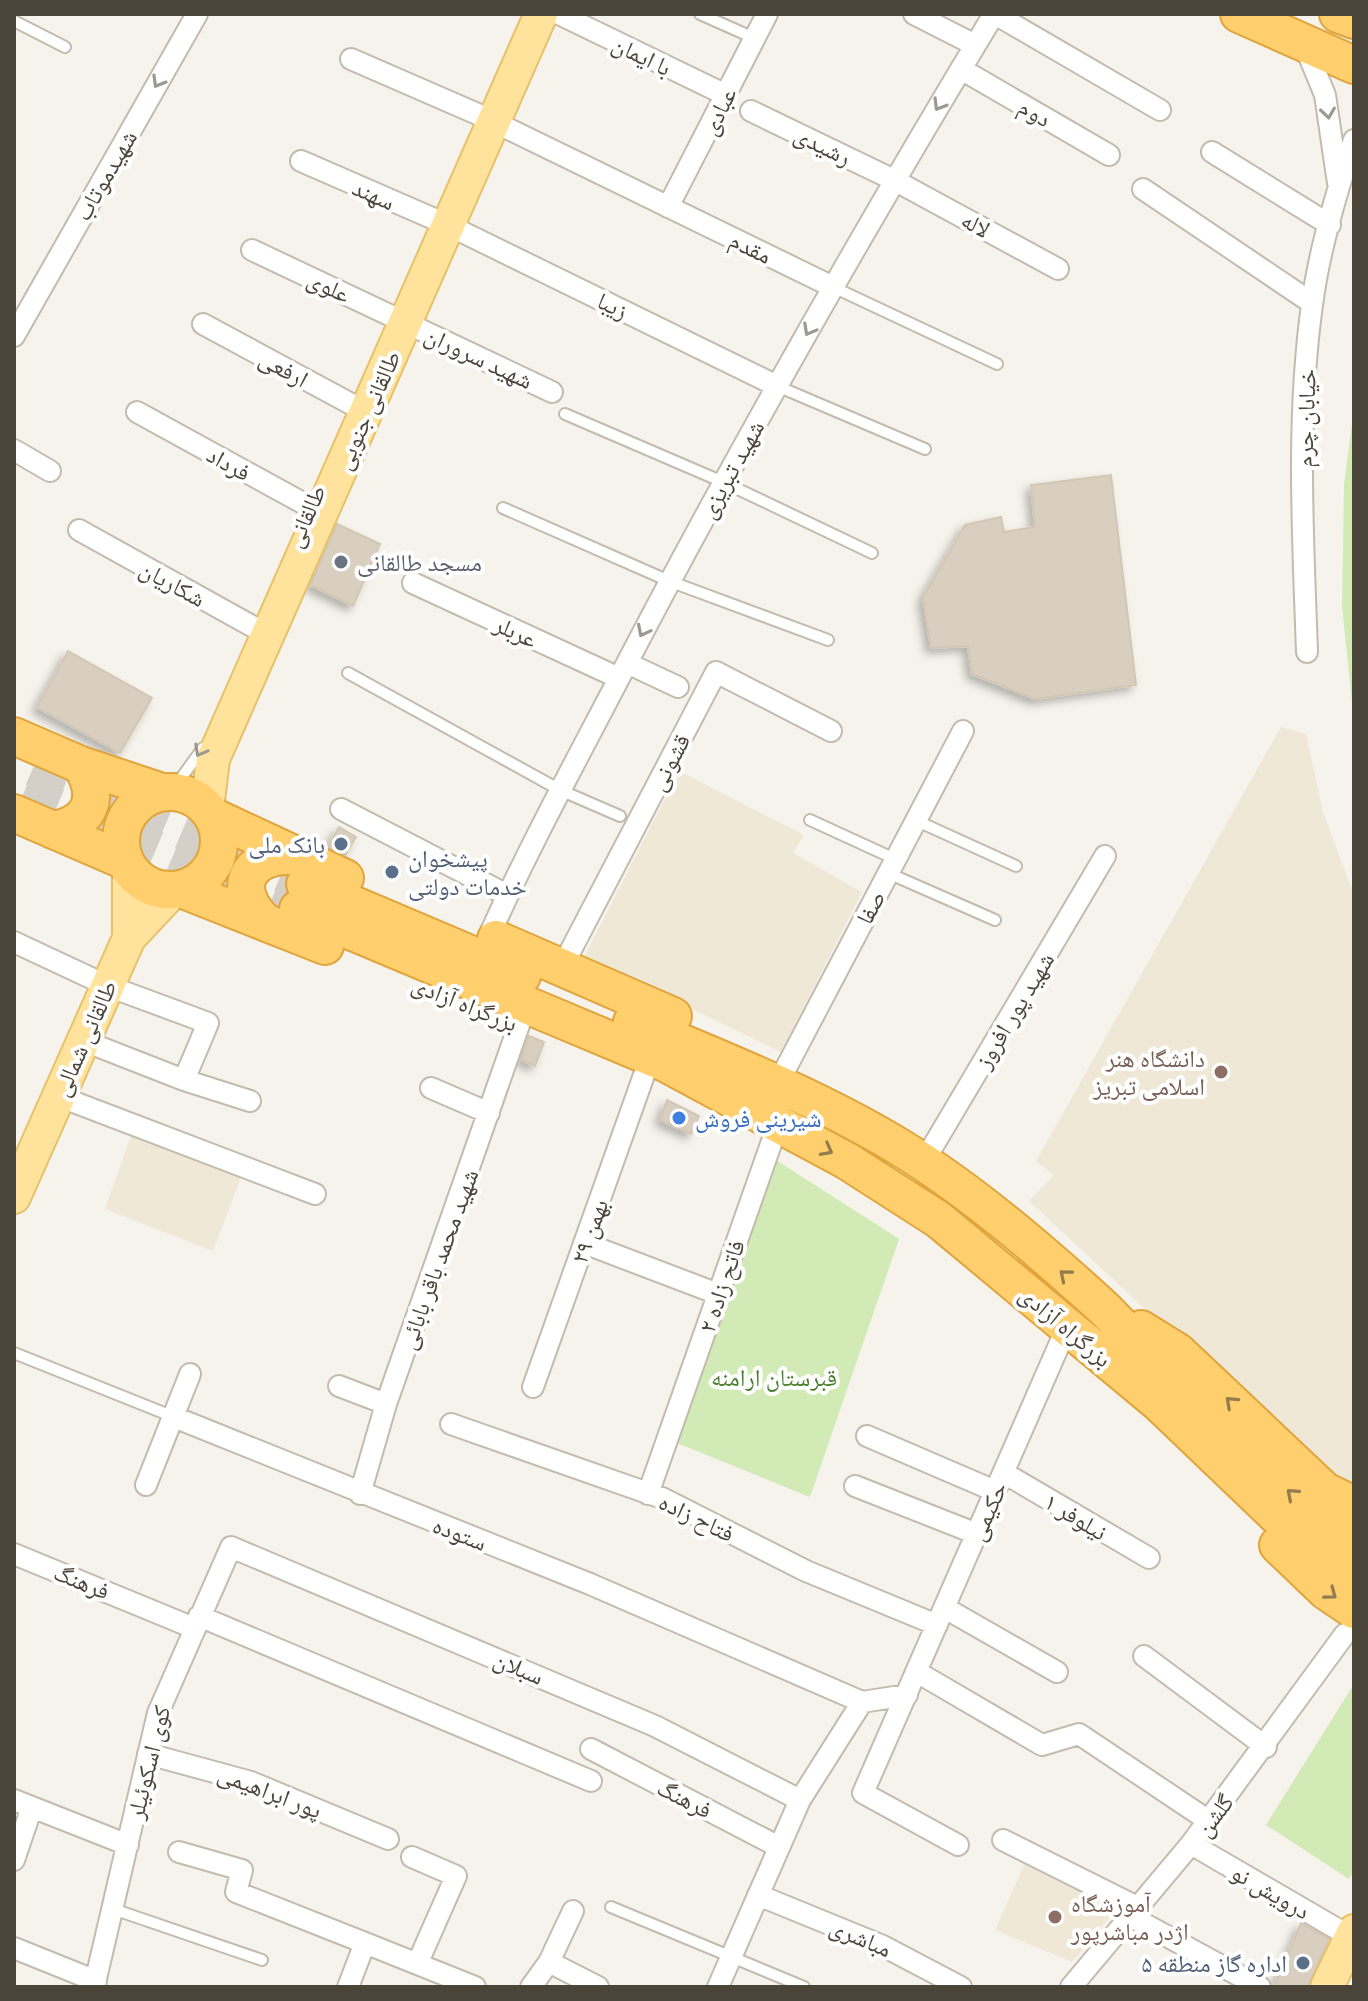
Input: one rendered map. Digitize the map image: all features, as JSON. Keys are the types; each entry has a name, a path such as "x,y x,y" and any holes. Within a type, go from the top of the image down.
{"highway":[{"path":"1239,14 1354,65"},
{"path":"1338,14 1354,20"},
{"path":"14,736 81,765 166,792 191,796 209,812 219,848 214,864 203,878 177,890 148,885 127,866 53,830 20,784"},
{"path":"53,830 71,827 85,815 92,799 81,765"},
{"path":"127,866 120,838 124,822 140,802 166,792"},
{"name":"بزرگراه آزادی","path":"209,812 298,883 768,1099 900,1148 984,1207 1099,1304 1164,1373 1285,1489 1335,1530 1354,1541"},
{"path":"264,921 249,906 245,886 253,867 270,855 298,883"},
{"name":"بزرگراه آزادی","path":"298,883 489,936 669,1014 768,1099 847,1161 939,1220 1159,1403 1276,1515 1324,1556 1354,1576"},
{"name":"بزرگراه آزادی","path":"177,890 264,921 644,1075 768,1099"},
{"path":"1099,1304 1178,1352 1325,1491 1354,1505"},
{"path":"1103,1357 1146,1419 1326,1591 1350,1622"}],"main road":[{"name":"طالقانی جنوبی","path":"209,812 213,759 258,630 485,117 541,14"},
{"path":"127,866 129,938"},
{"name":"طالقانی شمالی","path":"14,1197 129,938 177,890"},
{"path":"1327,1987 1352,1934"}],"street":[{"name":"شهیدموتاب","path":"14,336 197,14"},
{"name":"با ایمان","path":"559,14 726,95"},
{"name":"عبادی","path":"668,207 767,14"},
{"path":"914,14 975,45"},
{"path":"994,14 1160,110"},
{"name":"شهید تبریزی","path":"489,936 560,790 723,482 894,180 994,14"},
{"path":"1303,43 1325,95 1339,187"},
{"path":"351,59 485,117 668,207"},
{"name":"دوم","path":"961,69 1109,155"},
{"name":"رشیدی","path":"751,111 894,180"},
{"name":"خیابان چرم","path":"1307,652 1302,501 1304,384 1312,303 1339,187 1354,140"},
{"path":"1212,152 1330,225"},
{"name":"سهند","path":"301,161 439,223"},
{"name":"لاله","path":"894,180 1058,269"},
{"path":"1143,189 1312,303"},
{"name":"مقدم","path":"668,207 833,287"},
{"name":"زیبا","path":"439,223 777,386"},
{"name":"علوی","path":"252,250 397,317"},
{"name":"شهید سروران","path":"397,317 552,392"},
{"name":"ارفعی","path":"203,324 357,408"},
{"name":"فرداد","path":"137,412 312,509"},
{"path":"14,450 50,471"},
{"name":"شکاریان","path":"79,530 258,630"},
{"name":"عربلر","path":"413,583 623,671 678,687"},
{"name":"قشونی","path":"562,967 716,672 831,731"},
{"name":"صفا","path":"768,1099 963,731"},
{"path":"341,809 507,895"},
{"name":"شهید پور افروز","path":"923,1163 1105,856"},
{"path":"14,942 108,986 208,1023 184,1080"},
{"name":"شهید محمد باقر بابائی","path":"360,1494 386,1404 519,1025"},
{"path":"97,1046 184,1080 250,1101"},
{"name":"۲۹ بهمن","path":"533,1387 644,1075"},
{"path":"431,1088 489,1113"},
{"path":"58,1096 315,1194"},
{"name":"فاتح زاده ۲","path":"648,1494 718,1294 768,1099"},
{"path":"584,1243 718,1294"},
{"name":"حکیمی","path":"958,1845 863,1793 1067,1327"},
{"path":"146,1485 190,1374"},
{"path":"339,1386 386,1404"},
{"name":"ستوده","path":"174,1417 590,1584 862,1702"},
{"name":"فتاح زاده","path":"451,1424 648,1494 806,1571 941,1617 1057,1672"},
{"name":"نیلوفر ۱","path":"867,1436 1000,1482 1149,1558"},
{"path":"855,1486 977,1534"},
{"name":"کوی اسکوئیلر","path":"95,1984 163,1700 231,1547"},
{"name":"سبلان","path":"231,1547 655,1726 800,1800"},
{"name":"فرهنگ","path":"14,1554 197,1622 591,1781"},
{"name":"گلشن","path":"1071,1987 1191,1844 1266,1747 1350,1622"},
{"path":"1144,1656 1266,1747"},
{"path":"917,1672 1042,1745 1079,1734 1209,1821"},
{"path":"718,1987 800,1800 862,1702 907,1695"},
{"name":"فرهنگ","path":"591,1749 779,1847"},
{"name":"پور ابراهیمی","path":"148,1754 251,1782 388,1839"},
{"path":"14,1860 23,1804 128,1845"},
{"path":"1003,1840 1134,1911 1260,1987"},
{"name":"درویش نو","path":"1191,1844 1352,1934"},
{"path":"179,1852 242,1870 236,1892 475,1987"},
{"path":"412,1857 456,1876 418,1962"},
{"name":"مباشری","path":"758,1895 883,1946 961,1987"},
{"path":"531,1987 549,1962 573,1911"},
{"path":"348,1987 365,1943"},
{"path":"14,1948 95,1984"},
{"path":"549,1962 598,1987"}],"lane":[{"path":"700,14 754,38"},
{"path":"14,21 65,47"},
{"path":"833,287 997,364"},
{"path":"777,386 925,449"},
{"path":"565,414 723,482 872,553"},
{"path":"503,508 669,581 828,640"},
{"path":"348,673 560,790 620,816"},
{"path":"166,792 200,754 206,740"},
{"path":"810,820 995,920"},
{"path":"915,820 1016,866"},
{"name":"ستوده","path":"14,1353 174,1417"},
{"path":"611,1907 804,1987"},
{"path":"113,1909 262,1960"}],"shaded area":[{"name":"دانشگاه هنر اسلامی تبریز","path":"1281,727 1306,734 1323,812 1354,895 1354,1499 1332,1483 1029,1201 1054,1175 1036,1161"},
{"path":"679,771 804,835 793,853 862,892 781,1052 584,957"},
{"path":"132,1133 242,1175 213,1251 105,1209"},
{"name":"آموزشگاه اژدر مباشرپور","path":"1028,1857 1121,1904 1072,1962 995,1930"}],"green space":[{"path":"1354,409 1354,721 1342,606 1344,484"},
{"name":"قبرستان ارامنه","path":"776,1160 899,1239 810,1497 672,1441"},
{"path":"1354,1684 1354,1871 1349,1879 1266,1825"}],"building":[{"path":"1111,475 1136,685 1035,699 972,674 968,646 931,648 923,597 965,525 1001,517 1004,532 1035,527 1031,485"},
{"name":"مسجد طالقانی","path":"337,524 380,544 353,606 310,585"},
{"path":"68,651 152,698 120,753 37,707"},
{"name":"بانک ملی","path":"339,827 356,837 345,855 328,847"},
{"path":"529,1036 544,1042 535,1066 521,1060"},
{"name":"شیرینی فروش","path":"667,1100 699,1116 691,1134 660,1120"},
{"name":"اداره گاز منطقه ۵","path":"1301,1923 1329,1939 1308,1987 1274,1987"}],"tunnel":[{"path":"33,768 305,884"},
{"path":"24,792 298,909"}],"place":[{"name":"مسجد طالقانی","path":"341,562"},
{"name":"بانک ملی","path":"341,844"},
{"name":"پیشخوان خدمات دولتی","path":"392,872"},
{"name":"دانشگاه هنر اسلامی تبریز","path":"1221,1072"},
{"name":"شیرینی فروش","path":"679,1118"},
{"name":"آموزشگاه اژدر مباشرپور","path":"1055,1917"},
{"name":"اداره گاز منطقه ۵","path":"1303,1963"}]}
